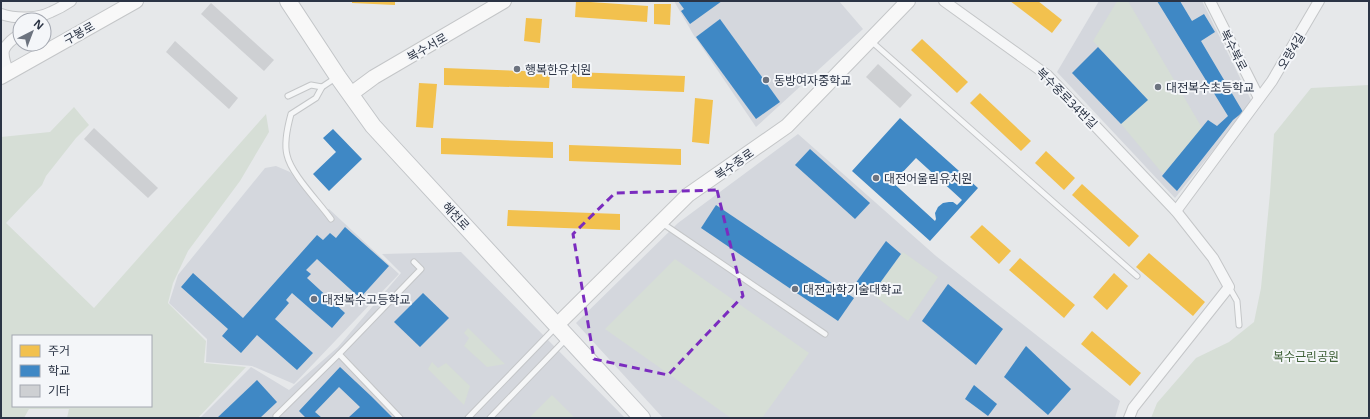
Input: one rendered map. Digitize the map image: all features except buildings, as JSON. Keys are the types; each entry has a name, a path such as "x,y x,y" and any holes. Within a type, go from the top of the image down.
{"main road":[{"name":"구봉로","path":"5,75 136,1"},
{"path":"278,1 291,6"},
{"name":"복수서로","path":"351,94 374,77 504,1"},
{"name":"복수중로","path":"557,325 688,195 787,126 871,41 908,1"},
{"name":"혜천로","path":"291,6 338,77 373,126 642,418"}],"street":[{"path":"51,12 71,1"},
{"name":"복수중로34번길","path":"944,1 1047,75 1176,210 1213,258 1229,287"},
{"name":"복수북로","path":"1210,1 1259,98"},
{"name":"오량4길","path":"1259,98 1272,81 1319,1"},
{"path":"1,14 12,17"},
{"path":"5,75 3,60 4,48 12,39"},
{"path":"1176,210 1259,98"},
{"path":"1129,418 1133,408 1229,287"}],"lane":[{"path":"871,41 1137,276"},
{"path":"332,219 292,168 286,154 290,114 316,98 322,87 338,77"},
{"path":"288,96 311,85 322,87"},
{"path":"662,222 825,334"},
{"path":"276,416 339,354 421,269 414,262"},
{"path":"1229,287 1237,301 1239,325"},
{"path":"468,418 557,325"},
{"path":"490,418 568,337"},
{"path":"339,354 400,418"}],"highlighted area":[{"path":"717,190 743,296 668,375 594,359 573,234 615,193"}],"shaded area":[{"name":"동방여자중학교","path":"674,1 839,1 863,29 756,127 693,34"},
{"name":"대전복수초등학교","path":"1099,1 1202,1 1252,102 1175,198 1057,72"},
{"name":"대전과학기술대학교","path":"798,134 936,256 1120,401 1115,418 663,418 576,323 678,223"},
{"path":"276,166 290,172 322,212 329,209 399,274 294,384 252,366 206,362 207,339 169,303 178,275 265,168"},
{"path":"461,252 625,418 200,418 251,367 289,390 338,347 401,273 382,254"}],"green space":[{"path":"1118,1 1128,1 1202,128 1163,174 1121,124 1147,99 1093,41"},
{"name":"복수근린공원","path":"1369,85 1369,418 1151,418 1157,403 1196,358 1229,342 1254,322 1261,288 1274,134 1311,88"},
{"path":"74,107 89,125 76,138 46,176 42,185 6,223 94,308 266,114 269,132 240,181 188,251 173,283 168,303 206,341 204,363 246,367 198,418 67,418 69,409 29,409 24,418 1,418 1,137 50,132"},
{"path":"903,252 938,277 908,321 872,294"},
{"path":"675,259 809,353 762,418 731,418 605,329"},
{"path":"468,328 505,364 487,367 464,346 469,338 464,333"},
{"path":"432,362 438,368 446,363 470,386 464,405 428,369"},
{"path":"552,395 575,418 529,418"}],"place":[{"name":"행복한유치원","path":"517,69"},
{"name":"동방여자중학교","path":"766,80"},
{"name":"대전복수초등학교","path":"1158,87"},
{"name":"대전어울림유치원","path":"876,178"},
{"name":"대전과학기술대학교","path":"795,289"},
{"name":"대전복수고등학교","path":"314,299"}]}
